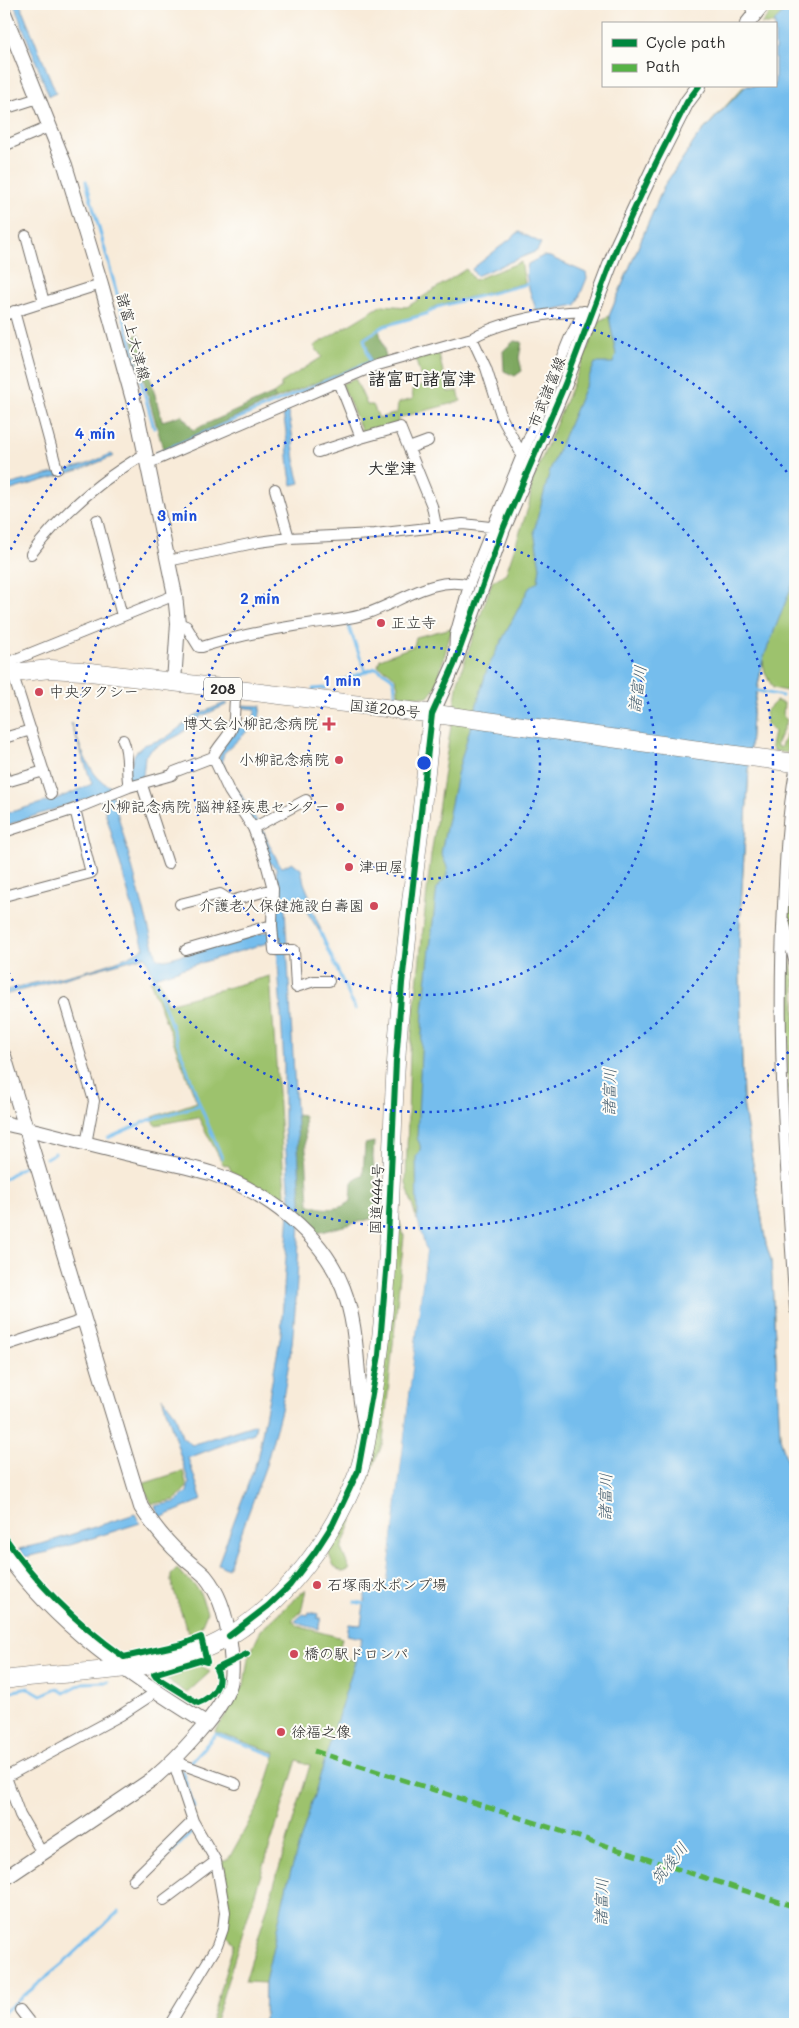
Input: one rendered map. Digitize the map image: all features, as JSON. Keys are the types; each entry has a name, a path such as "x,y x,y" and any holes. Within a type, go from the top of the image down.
{"highway":[{"name":"国道208号","path":"7,670 50,668 174,682 437,715 792,765"},
{"name":"国道444号","path":"4,1680 123,1668 204,1649 229,1636 268,1606 290,1585 333,1524 358,1471 367,1432 379,1355 388,1260 396,1061 402,983 437,715"}],"street":[{"name":"諸富上大津線","path":"4,13 65,165 102,284 146,459 176,595 178,623 174,682"},
{"name":"市武諸富線","path":"437,715 499,528 565,384 588,312 656,163 687,102 698,88"},
{"path":"4,109 38,98"},
{"path":"4,146 49,127"},
{"path":"26,236 44,302"},
{"path":"4,314 102,284"},
{"path":"14,311 57,469"},
{"path":"31,554 47,533 82,497 123,467 377,366 472,338 484,331 528,318 588,312"},
{"path":"454,665 455,635 469,585 499,528 522,455 570,337 588,312"},
{"path":"472,338 486,368 502,418 522,455"},
{"path":"339,382 361,438"},
{"path":"318,452 400,427 432,506 436,526"},
{"path":"409,448 428,441"},
{"path":"275,489 289,538"},
{"path":"97,520 122,616"},
{"path":"168,561 259,542 289,538 375,534 463,524 499,528"},
{"path":"178,623 186,626 199,646 202,647 283,627 346,619 368,613 422,590 447,582 456,581 469,585"},
{"path":"51,794 31,730 7,670 122,616 176,595"},
{"path":"4,832 75,809 129,787 142,785 172,775 174,772 213,757 231,730 234,714 233,702 237,691"},
{"path":"4,738 31,730"},
{"path":"123,740 128,752 125,773 129,787"},
{"path":"213,757 229,791 257,826 273,889 273,947 294,950 296,987 314,981 329,981"},
{"path":"792,765 780,970 783,1114 795,1310"},
{"path":"4,775 6,782 44,771"},
{"path":"142,785 168,864"},
{"path":"257,826 306,800"},
{"path":"4,894 91,873 75,809"},
{"path":"180,904 220,894 231,901 273,889"},
{"path":"782,918 788,929 795,964"},
{"path":"186,950 272,925"},
{"path":"65,1003 94,1101 86,1144"},
{"path":"4,1056 141,1507 152,1524 181,1555 204,1575 211,1585 224,1612 232,1661 230,1684 206,1723 173,1762 154,1778 4,1878"},
{"path":"4,1124 213,1174 247,1189 284,1212 304,1231 327,1258 343,1288 356,1333 361,1410 367,1432"},
{"path":"4,1346 83,1320"},
{"path":"4,1552 21,1577 50,1610 83,1639 206,1723"},
{"path":"42,1853 20,1815 5,1778 120,1715 150,1696 156,1689"},
{"path":"173,1762 236,1784"},
{"path":"172,2024 194,1982 218,1946 225,1912 216,1861 193,1821 173,1762"},
{"path":"133,1880 193,1821"},
{"path":"164,1900 216,1861"},
{"path":"20,2010 31,2024"}],"green space":[{"path":"777,4 795,4 776,23 763,22"},
{"path":"742,88 754,88 621,361 546,589 461,869 426,1251 406,1183 410,1050 431,855 458,681 492,582 506,573 529,505 532,482 599,321 609,316 664,186 698,136"},
{"path":"521,262 525,283 436,306 425,314 384,325 363,338 369,361 276,399 273,394 281,388 281,383 322,357 314,346 382,305 407,307 466,269 474,280"},
{"path":"379,330 387,360 372,364 365,339"},
{"path":"139,334 162,421 182,415 193,430 273,394 276,399 163,449 132,337"},
{"path":"514,341 522,342 519,358 522,371 515,376 504,371 503,351"},
{"path":"438,351 448,392 458,391 461,401 398,418 398,423 363,434 342,384 355,378 367,405 373,405 379,418 397,413 398,403 413,399 412,390 423,385 415,357"},
{"path":"795,536 795,684 788,682 786,691 773,688 765,673 763,661 752,716 739,940 743,1103 766,1244 771,1260 780,1437 795,1491 772,1439 737,1100 731,937 749,689"},
{"path":"452,628 436,687 428,697 398,696 398,685 392,674 378,666 380,659 414,646 416,637"},
{"path":"776,701 784,703 783,716 787,720 776,745 780,748 790,728 787,753 774,751 771,746 774,732 767,724 765,712"},
{"path":"795,806 795,946 788,913"},
{"path":"786,937 795,984 795,1231 788,1112"},
{"path":"270,976 285,1194 282,1201 231,1171 229,1166 223,1164 198,1117 155,1125 153,1117 197,1102 150,981 159,980 168,1004"},
{"path":"296,1115 304,1116 309,1204 319,1207 336,1208 351,1201 352,1182 363,1175 365,1144 374,1142 373,1157 378,1217 317,1233 299,1217 301,1203"},
{"path":"396,1210 404,1236 383,1442 341,1549 350,1570 343,1572 334,1567 328,1552 329,1537 355,1490"},
{"path":"183,1471 187,1487 175,1500 152,1504 142,1484"},
{"path":"177,1569 199,1590 207,1612 198,1634 192,1637 187,1630 171,1582 171,1575"},
{"path":"306,1589 301,1612 292,1620 297,1626 342,1638 338,1655 356,1661 304,1904 264,2024 265,1983 245,1982 310,1765 297,1760 214,2024 210,2024 234,1943 226,1935 227,1897 219,1863 229,1858 261,1801 276,1753 215,1732 244,1685 248,1659 261,1630"},
{"path":"200,1664 210,1672 187,1693 160,1675"}],"water":[{"path":"14,4 20,4 56,93 49,96"},
{"path":"792,4 795,4 795,578 763,659 752,716 739,940 743,1103 766,1244 771,1260 780,1437 795,1491 795,2024 264,2024 265,1982 287,1884 362,1638 347,1635 349,1624 361,1625 366,1590 387,1581 426,1251 417,1219 416,1157 420,1148 417,1138 423,1011 437,887 446,877 448,869 441,853 457,774 487,669 529,588 538,581 540,567 534,531 550,470 595,363 613,363 616,355 609,316 664,186 698,136 744,88 776,88 776,22 774,22"},
{"path":"519,232 541,243 537,251 476,276 472,269"},
{"path":"543,256 550,257 586,273 587,278 576,305 540,312 536,310 527,281 527,270 528,264"},
{"path":"285,409 290,419 297,474 300,483 292,485 286,429 282,411"},
{"path":"111,454 114,456 82,469 4,492 4,486 85,465"},
{"path":"225,703 228,704 200,717 181,734 152,749 145,756 143,776 111,790 157,958 163,960 277,929 278,897 276,868 269,862 232,787 235,785 262,829 280,866 283,867 292,862 301,869 311,900 309,902 321,930 319,931 304,907 293,899 289,900 285,908 301,1203 292,1344 281,1410 266,1465 228,1569 218,1564 257,1460 281,1334 290,1196 284,1128 284,1065 277,946 270,942 154,977 145,956 4,995 4,991 93,969 144,948 103,804 97,795 4,826 4,814 59,798 92,784 71,723 86,759 96,776 111,787 126,778 135,753 144,745 166,738 196,715"},
{"path":"239,705 261,706 259,720 224,753 222,760 226,772 224,775 218,758 230,735 234,736 241,723 254,717 256,709 238,707"},
{"path":"162,1397 175,1414 182,1437 192,1445 256,1424 254,1433 188,1458 202,1500 160,1518 155,1506 176,1502 187,1492 189,1483"},
{"path":"135,1514 140,1523 48,1552 25,1557 19,1549 45,1543"},
{"path":"309,1612 318,1614 317,1618 321,1618 318,1629 295,1621 303,1614 308,1615"}],"pier":[{"path":"417,1219 426,1251 387,1581 366,1590 367,1587 384,1580 423,1251 415,1222"}],"waterway":[{"path":"86,181 154,428"},
{"path":"157,453 370,362 364,339 384,326 426,314 437,307 531,283"},
{"path":"348,625 365,670"},
{"path":"340,681 376,668 392,678 395,685 395,696"},
{"path":"313,689 326,688"},
{"path":"754,690 782,696"},
{"path":"320,931 355,1009"},
{"path":"108,1138 149,1120 200,1105 154,977"},
{"path":"200,1105 222,1158"},
{"path":"46,1158 55,1153"},
{"path":"4,1179 24,1166"},
{"path":"355,1602 366,1604"},
{"path":"4,1693 29,1688 41,1695 57,1688 64,1693 83,1683 108,1682"},
{"path":"191,1762 216,1734 274,1755"},
{"path":"182,1771 194,1807"},
{"path":"137,1886 193,1831"},
{"path":"4,2012 65,1962 119,1911"}],"marked path":[{"path":"314,1751 795,1907"}],"cycle path":[{"path":"229,1636 268,1606 290,1585 333,1524 358,1471 379,1355 387,1260 396,1061 402,983 432,714 454,665 503,529 565,384 618,244 687,102 698,88"},
{"path":"4,1536 30,1571 58,1602 90,1631 124,1657 183,1644 201,1637 207,1662 200,1660 154,1674 198,1703 208,1698 218,1685 219,1680 216,1669 247,1654"}],"place":[{"name":"正立寺","path":"381,623"},
{"name":"中央タクシー","path":"39,692"},
{"name":"博文会小柳記念病院","path":"329,724"},
{"name":"小柳記念病院","path":"339,760"},
{"name":"小柳記念病院 脳神経疾患センター","path":"340,807"},
{"name":"津田屋","path":"349,867"},
{"name":"介護老人保健施設白壽園","path":"374,906"},
{"name":"石塚雨水ポンプ場","path":"317,1585"},
{"name":"橋の駅ドロンパ","path":"294,1654"},
{"name":"徐福之像","path":"281,1732"}],"district":[{"name":"諸富町諸富津","path":"422,379"},
{"name":"大堂津","path":"392,468"}],"water label":[{"name":"諸富川","path":"637,689"},
{"name":"諸富川","path":"609,1092"},
{"name":"諸富川","path":"605,1497"},
{"name":"筑後川","path":"669,1863"},
{"name":"諸富川","path":"601,1902"}]}
